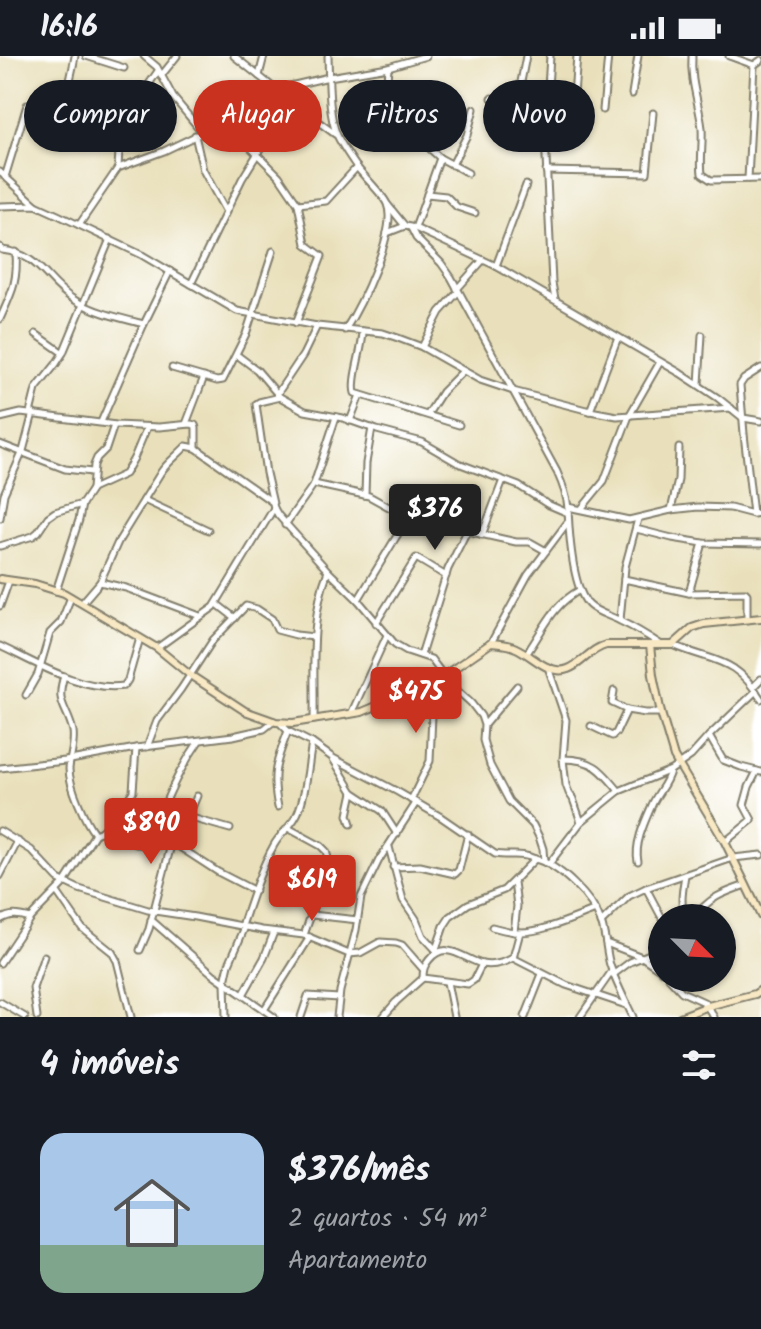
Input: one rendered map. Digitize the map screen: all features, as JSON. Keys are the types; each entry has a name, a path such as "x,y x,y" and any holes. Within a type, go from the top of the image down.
{"street":[{"path":"70,80 75,56"},
{"path":"86,56 124,68"},
{"path":"144,56 151,60 193,127"},
{"path":"79,225 118,168 118,149 123,132 141,96 177,56"},
{"path":"234,56 265,80"},
{"path":"259,76 264,56"},
{"path":"328,56 333,122 337,135 357,167 387,204 441,263 557,472 568,510 580,590 590,606 660,645"},
{"path":"316,80 388,67 426,56"},
{"path":"521,80 526,56"},
{"path":"550,56 546,171 555,300"},
{"path":"575,80 577,56"},
{"path":"603,110 608,56"},
{"path":"632,94 638,56"},
{"path":"692,56 691,74 701,125 702,174 711,180 761,179"},
{"path":"729,56 754,65"},
{"path":"754,65 761,60"},
{"path":"748,179 754,65"},
{"path":"387,80 388,67"},
{"path":"452,165 467,135 474,109"},
{"path":"546,171 647,173 653,113"},
{"path":"5,177 24,115"},
{"path":"322,124 337,135"},
{"path":"751,132 761,134"},
{"path":"118,168 193,136"},
{"path":"200,152 203,170 225,211"},
{"path":"434,152 468,173"},
{"path":"191,284 256,154 279,176 298,204 306,244 322,256 296,323"},
{"path":"410,228 440,158"},
{"path":"298,204 326,201 357,167"},
{"path":"0,172 36,205 110,239 228,307 296,323 398,338 422,347 480,380 590,411 629,416 731,408"},
{"path":"496,266 526,185"},
{"path":"427,194 446,196 457,207 475,213"},
{"path":"345,330 366,293 387,233 387,204"},
{"path":"0,206 36,205"},
{"path":"387,233 410,228 496,266 699,384 743,418 761,421"},
{"path":"0,518 4,494 23,451 36,389 63,353 110,239"},
{"path":"1,250 16,252 39,266 63,292 82,304 144,324"},
{"path":"172,368 223,380 253,315 273,251"},
{"path":"0,319 17,275 16,252"},
{"path":"422,347 440,312 483,260"},
{"path":"101,422 170,271"},
{"path":"317,326 278,395 256,404 273,505 285,525 358,600 387,635 402,648 434,662 442,676 481,716 490,765 509,801 533,825 546,863"},
{"path":"363,331 353,385 355,393 459,425"},
{"path":"36,334 63,353"},
{"path":"699,384 702,335"},
{"path":"590,411 618,336"},
{"path":"237,355 257,370 278,395 313,414 336,417 422,442 458,463 527,489 547,504 568,510 582,509 629,520 671,510 739,507 750,500"},
{"path":"582,509 604,481 629,416 660,362"},
{"path":"753,514 740,385 761,368"},
{"path":"428,414 442,392 462,372"},
{"path":"186,424 204,377"},
{"path":"350,421 360,395"},
{"path":"0,418 13,413 31,413 114,425 195,425 196,448"},
{"path":"285,525 314,484 336,417"},
{"path":"92,489 95,461 106,449 114,425"},
{"path":"56,591 82,504 92,489 125,474 147,427"},
{"path":"365,495 372,428"},
{"path":"0,444 65,469 92,472"},
{"path":"82,603 100,582 118,542 165,465 186,446 196,448 273,505"},
{"path":"671,510 678,480 679,448"},
{"path":"482,535 503,480"},
{"path":"314,484 365,495 407,517"},
{"path":"143,500 208,530"},
{"path":"358,600 407,517 420,501 467,531 516,542 530,542 546,551"},
{"path":"0,546 33,536 55,512 82,504"},
{"path":"157,648 217,604 273,505"},
{"path":"730,508 761,513"},
{"path":"620,620 624,579 638,519"},
{"path":"0,579 35,584 71,597 157,648 190,675 245,711 277,722 293,723 362,712 409,683 442,676 491,643 516,594 568,522"},
{"path":"636,529 703,543 761,544"},
{"path":"421,655 446,576 467,531"},
{"path":"689,593 703,543"},
{"path":"376,623 416,558 446,576"},
{"path":"314,720 316,610 328,571"},
{"path":"624,579 689,593 745,592 747,619"},
{"path":"0,606 9,581"},
{"path":"100,582 126,588 201,616"},
{"path":"527,653 558,605 580,590"},
{"path":"26,695 37,677 50,633 61,622 71,597"},
{"path":"217,604 235,618"},
{"path":"147,747 157,721 213,640 246,606 272,619 277,630 314,637"},
{"path":"673,645 692,628 704,624 761,618"},
{"path":"351,714 387,635"},
{"path":"0,646 64,676 116,687 124,686 140,638"},
{"path":"491,643 527,653 557,670 566,670 593,650 606,645 673,645 734,667 761,699"},
{"path":"650,645 661,713 678,764 725,842 761,916"},
{"path":"548,667 566,720 563,759 567,790 581,822"},
{"path":"64,676 59,695 74,743 69,772 89,826 98,833 122,840 149,846 178,846 255,891"},
{"path":"337,1017 361,897 414,801 430,761 432,715 442,676"},
{"path":"546,863 581,822 619,791 671,770 691,756 761,679"},
{"path":"484,725 517,686"},
{"path":"614,691 612,703 627,710 661,713"},
{"path":"591,726 609,736 614,735 627,710"},
{"path":"277,722 333,758 414,801 495,854 528,856 546,863 577,887 596,910 613,972 633,1017"},
{"path":"0,768 253,733 277,722"},
{"path":"278,807 274,773 288,731"},
{"path":"709,736 723,760 759,772 749,787 744,805 752,820 725,842"},
{"path":"149,846 172,786 200,741"},
{"path":"226,1017 225,982 229,964 275,843 294,820 304,795 312,743"},
{"path":"0,963 30,918 57,892 98,833 132,794 136,748"},
{"path":"333,758 353,792 382,811 397,834"},
{"path":"563,759 583,760 595,765 619,791"},
{"path":"638,861 637,845 652,805 668,781 671,770"},
{"path":"351,824 348,815 353,792"},
{"path":"140,950 171,845 197,796"},
{"path":"188,817 230,829"},
{"path":"264,1010 307,936 317,892 327,866 326,851 321,846 288,828"},
{"path":"0,831 31,850 64,883 154,910 307,936 349,954 360,953 380,942 396,943 402,945 423,969"},
{"path":"393,867 420,866 455,874 459,870 468,834"},
{"path":"0,876 18,841"},
{"path":"389,847 403,900 423,936 437,950 450,951 482,964 496,964 513,958 542,974 627,1005"},
{"path":"601,923 629,896 646,888 733,858 761,855"},
{"path":"383,1017 423,978 423,969 437,950 450,917 468,904 504,890 535,859"},
{"path":"682,904 685,874"},
{"path":"513,958 517,932 514,881"},
{"path":"705,904 721,894 747,885"},
{"path":"646,888 655,904"},
{"path":"57,892 82,928 112,952 131,1017"},
{"path":"492,927 517,932 550,926 596,910"},
{"path":"0,920 16,914 30,918"},
{"path":"311,915 358,920"},
{"path":"151,920 225,982 274,1017"},
{"path":"243,995 264,958 274,932"},
{"path":"606,942 648,961"},
{"path":"580,1017 613,972 648,955"},
{"path":"37,1017 33,988 44,956"},
{"path":"423,978 472,984 482,964"},
{"path":"525,1017 542,974"},
{"path":"447,982 454,1017"},
{"path":"682,992 704,1002 714,1017"},
{"path":"680,1017 759,993"},
{"path":"301,1017 308,996 339,998"},
{"path":"0,1002 25,1017"}]}
